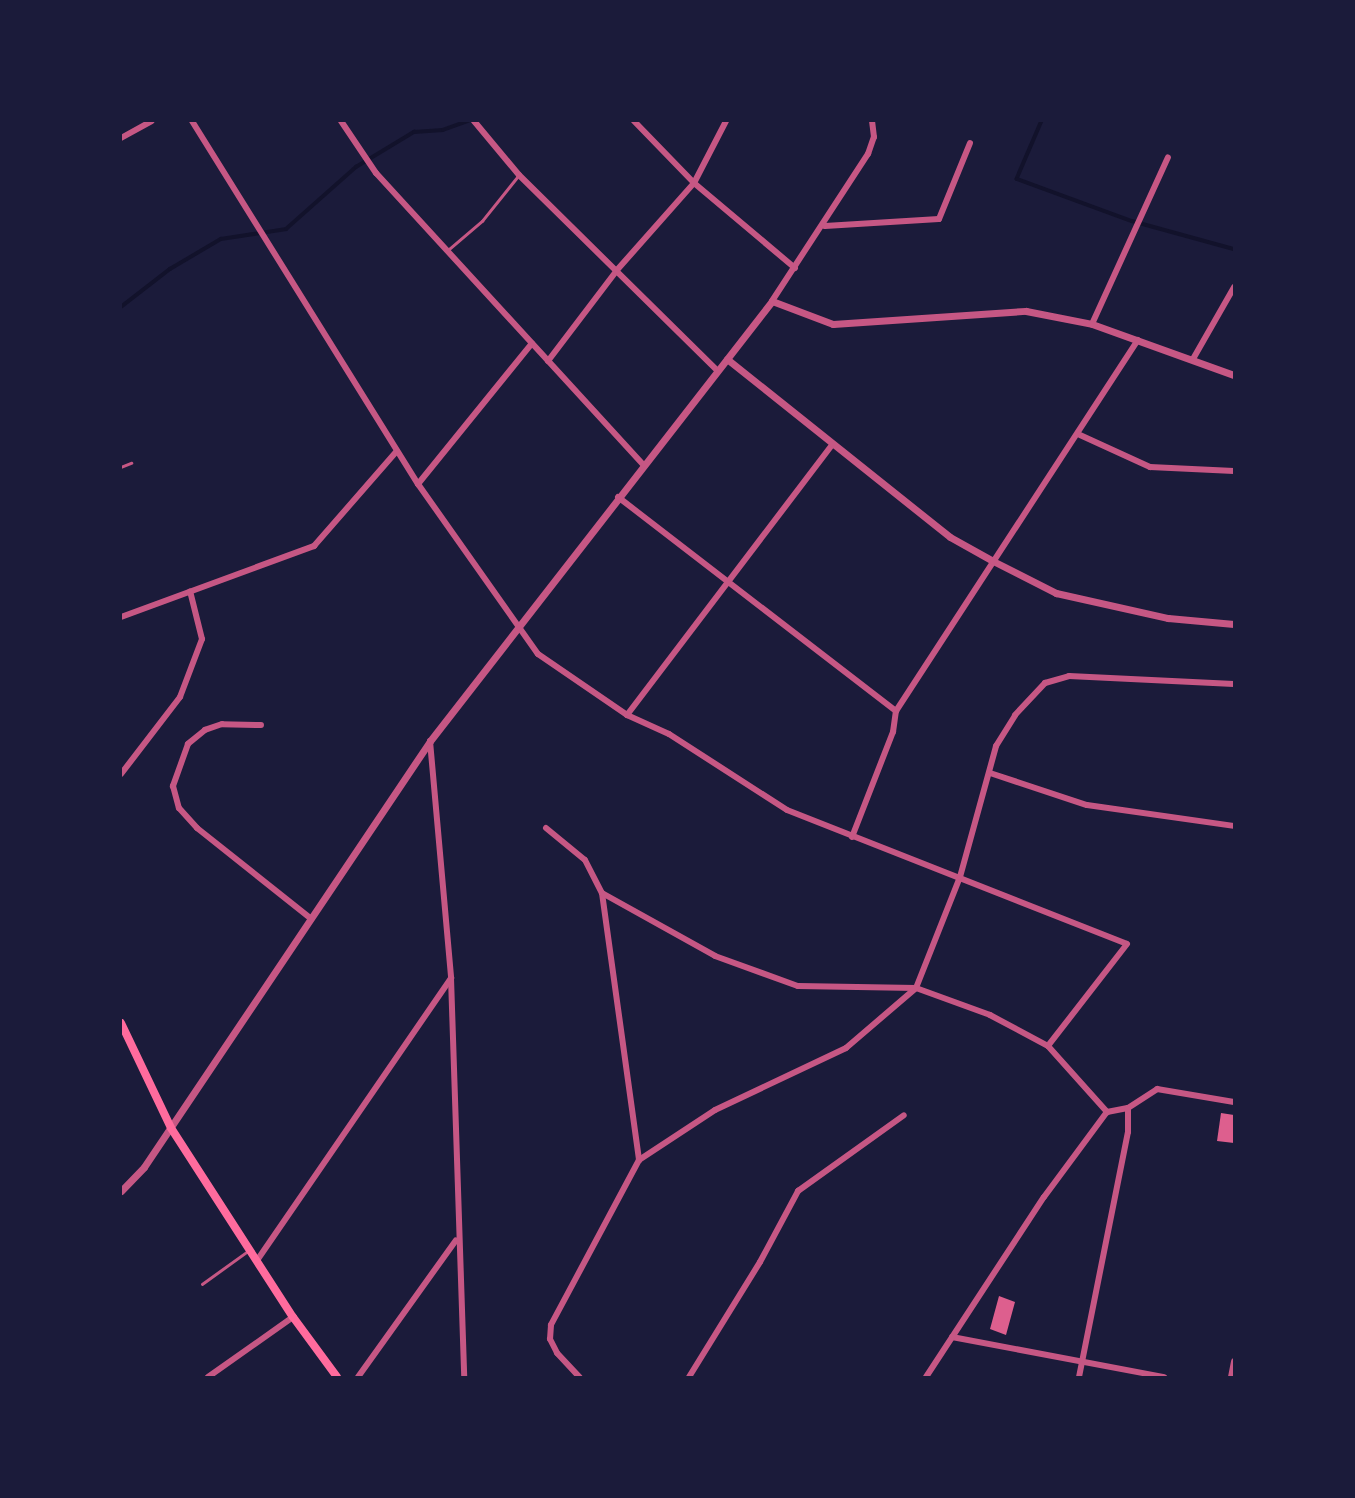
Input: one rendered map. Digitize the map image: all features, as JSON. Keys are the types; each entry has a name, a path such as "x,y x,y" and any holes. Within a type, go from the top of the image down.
{"main road":[{"path":"121,1023 171,1128 293,1317 337,1377"}],"street":[{"path":"121,138 152,121"},
{"path":"192,121 418,484 517,628 538,654 627,715 669,734 787,810 1127,944 1048,1046"},
{"path":"341,121 376,173 644,464"},
{"path":"474,121 519,175 718,371"},
{"path":"634,121 694,183 795,268"},
{"path":"548,361 617,270 694,183 726,121"},
{"path":"121,1191 144,1167 171,1128 430,741 772,301 825,226 868,153 873,125 881,121"},
{"path":"825,226 939,219 970,142"},
{"path":"1092,324 1168,157"},
{"path":"1193,359 1234,287"},
{"path":"772,301 833,324 1026,311 1092,324 1234,375"},
{"path":"852,837 893,732 895,711 993,561 1080,435 1138,340"},
{"path":"418,484 532,343"},
{"path":"727,359 950,537 993,561 1056,593 1168,618 1234,624"},
{"path":"1080,435 1150,467 1234,471"},
{"path":"627,715 832,445"},
{"path":"121,617 314,546 397,451"},
{"path":"618,497 728,579 895,711"},
{"path":"121,774 180,697 202,639 190,591"},
{"path":"579,1377 557,1353 550,1339 551,1325 639,1160 715,1110 846,1048 916,988 960,877 996,746 1015,715 1056,678 1234,684"},
{"path":"261,725 222,724 205,730 188,744 173,786 179,807 197,828 310,918"},
{"path":"430,741 451,978 456,1240 464,1377"},
{"path":"990,773 1087,805 1234,826"},
{"path":"546,828 585,860 602,893 639,1160"},
{"path":"602,893 715,956 798,986 916,988 989,1015 1048,1046 1107,1112"},
{"path":"258,1259 451,978"},
{"path":"926,1377 1044,1197 1107,1112 1128,1108 1157,1090 1234,1102"},
{"path":"1079,1377 1128,1132 1128,1108"},
{"path":"689,1377 760,1262 798,1191 904,1115"},
{"path":"358,1377 456,1240"},
{"path":"208,1377 293,1317"},
{"path":"952,1337 1164,1377"},
{"path":"1231,1377 1234,1361"}],"lane":[{"path":"448,250 482,221 519,175"},
{"path":"121,467 131,463"},
{"path":"202,1284 251,1249"}],"building":[{"path":"1221,1113 1234,1115 1234,1143 1217,1141"},
{"path":"999,1296 1015,1302 1006,1335 990,1329"}],"waterway":[{"path":"121,307 170,269 221,239 286,229 356,167 414,132 443,130 468,121"},
{"path":"1042,121 1017,179 1132,221 1234,249"}]}
